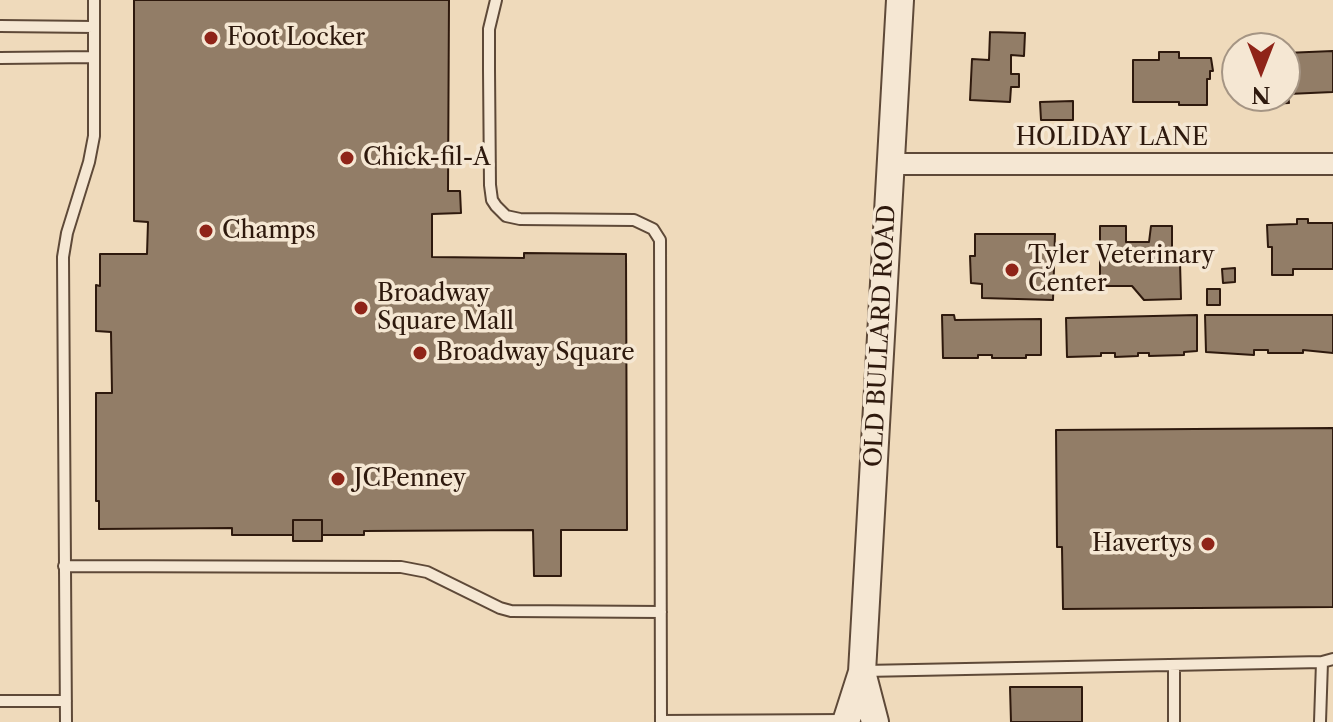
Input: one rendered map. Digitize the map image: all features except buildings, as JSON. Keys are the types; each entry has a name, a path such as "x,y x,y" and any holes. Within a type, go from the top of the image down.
{"street":[{"name":"OLD BULLARD ROAD","path":"846,721 862,672 900,0"},
{"name":"HOLIDAY LANE","path":"891,164 1333,164"},
{"name":"OLD BULLARD ROAD","path":"862,672 875,722"}],"lane":[{"path":"66,722 63,257 94,136 94,0"},
{"path":"496,0 489,29 490,185 496,206 506,216 520,219 634,220 648,225 660,240 661,722 846,721"},
{"path":"0,26 94,27"},
{"path":"0,58 94,57"},
{"path":"64,566 401,567 427,572 511,611 661,612"},
{"path":"862,672 1327,660 1320,722"},
{"path":"1174,665 1174,722"},
{"path":"0,701 66,701"}],"place":[{"name":"Foot Locker","path":"211,38"},
{"name":"Chick-fil-A","path":"347,158"},
{"name":"Champs","path":"206,231"},
{"name":"Tyler Veterinary Center","path":"1012,270"},
{"name":"Broadway Square Mall","path":"361,308"},
{"name":"Broadway Square","path":"420,353"},
{"name":"JCPenney","path":"338,479"},
{"name":"Havertys","path":"1208,544"}]}
